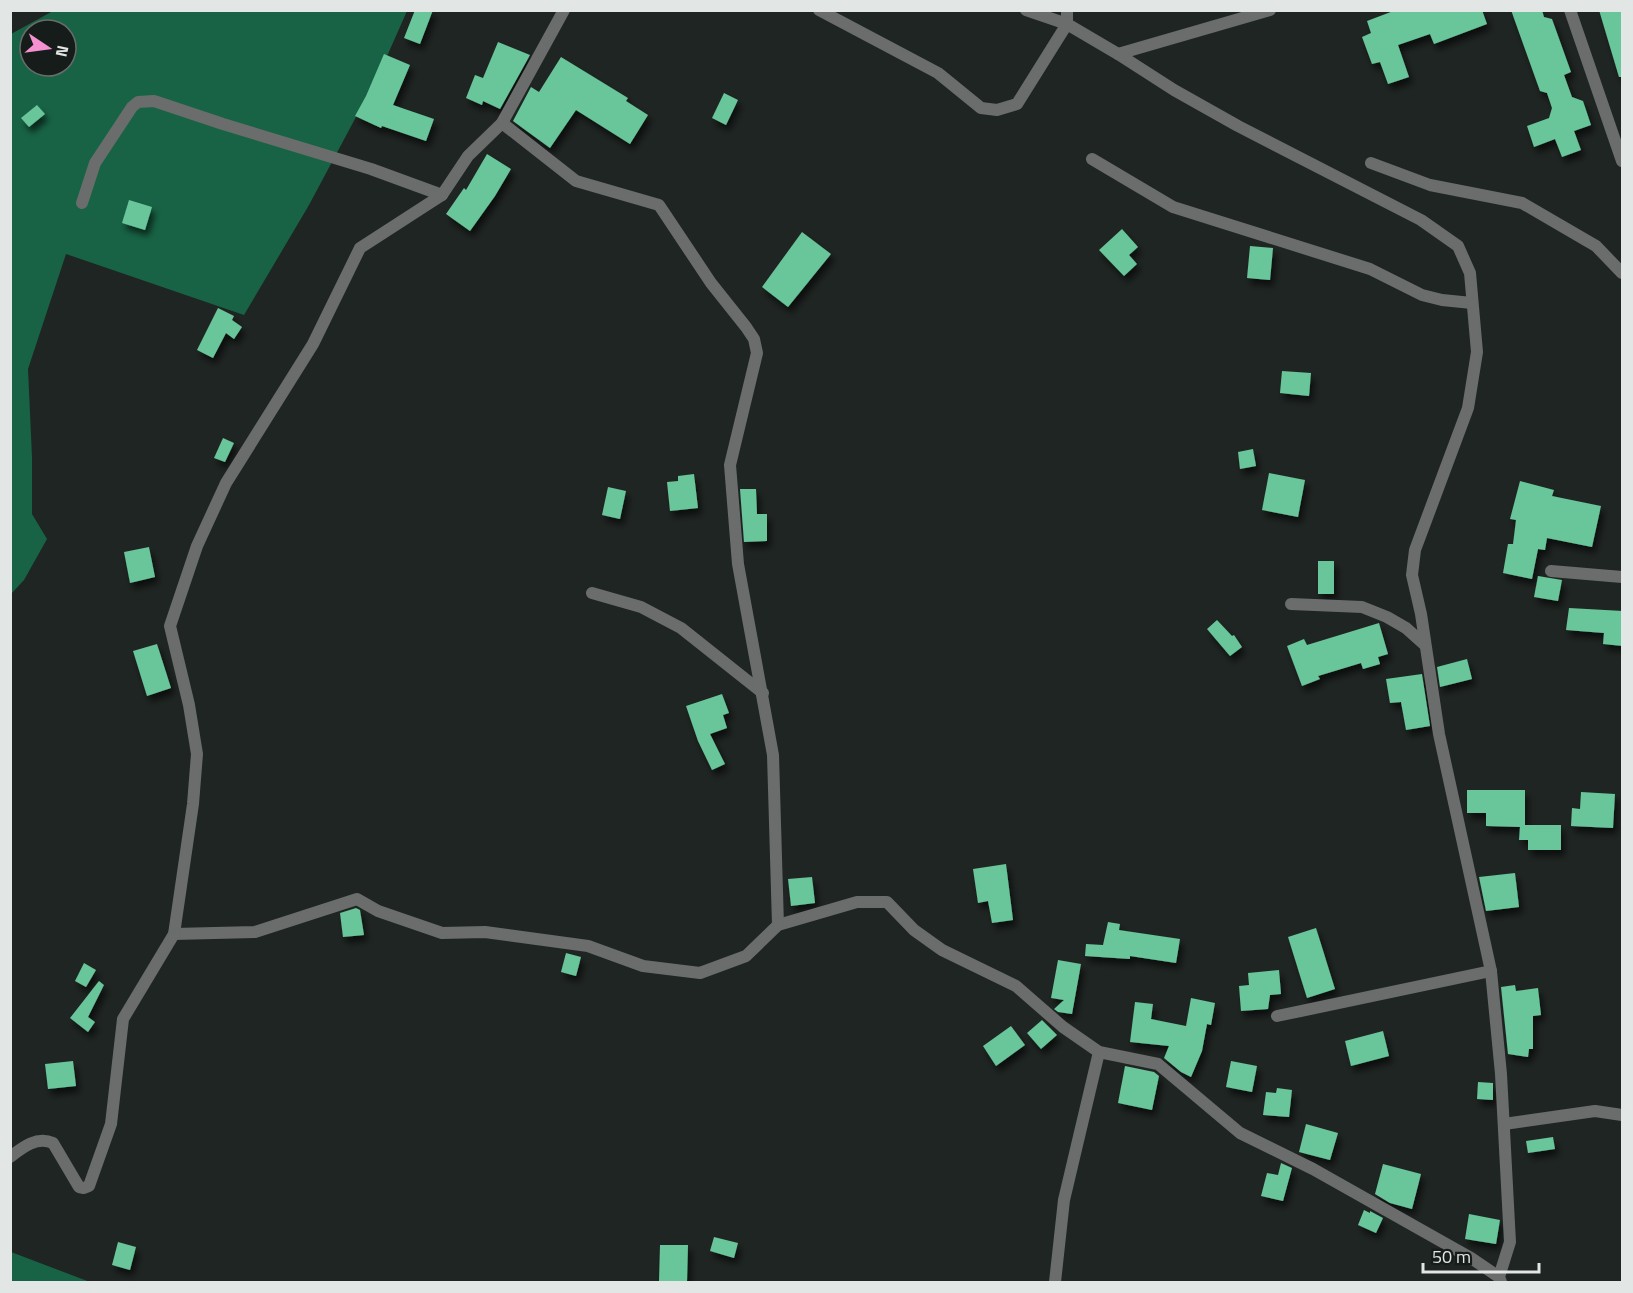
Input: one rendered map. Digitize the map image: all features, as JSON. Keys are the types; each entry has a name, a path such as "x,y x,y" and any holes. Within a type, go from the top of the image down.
{"street":[{"path":"10,1157 27,1144 50,1141 79,1187 89,1186 111,1124 123,1019 174,934 193,804 197,754 189,705 170,626 197,546 226,483 313,344 360,248 442,195 468,156 502,123 564,10"},
{"path":"174,934 255,932 357,899 378,911 442,933 485,932 588,946 644,966 700,973 746,956 777,925 857,902 887,902 914,930 942,950 1016,986 1063,1027 1099,1052 1158,1064 1240,1133 1312,1169 1471,1258 1500,1280 1510,1242 1504,1124 1491,971 1439,734 1412,576 1415,550 1468,408 1477,352 1470,273 1458,246 1421,220 1238,126 1174,90 1067,24 1026,10"},
{"path":"824,12 938,73 981,108 997,110 1017,104 1067,24 1068,10"},
{"path":"1118,54 1270,10"},
{"path":"1570,10 1622,161"},
{"path":"82,203 95,163 132,107 138,102 154,101 370,169 442,195"},
{"path":"502,123 576,181 659,206 711,283 754,339 757,353 730,465 738,564 773,755 777,925"},
{"path":"1092,159 1173,207 1370,269 1422,295 1472,303"},
{"path":"1371,162 1430,184 1521,203 1596,246 1623,273"},
{"path":"1551,571 1623,577"},
{"path":"592,593 641,607 681,628 763,693"},
{"path":"1292,604 1362,608 1387,617 1406,628 1425,645"},
{"path":"1277,1016 1491,971"},
{"path":"1055,1282 1064,1200 1099,1052"},
{"path":"1504,1124 1595,1111 1623,1115"}],"green space":[{"path":"53,11 407,11 380,72 309,205 244,315 66,254 28,369 32,514 47,539 24,580 11,594 11,34 18,30 18,78 78,78 78,18 40,18"},
{"path":"11,1252 90,1282 11,1282"}],"building":[{"path":"415,10 433,10 420,44 404,38"},
{"path":"1396,10 1482,10 1487,24 1434,44 1430,34 1398,45 1409,77 1388,84 1380,62 1372,64 1362,37 1371,33 1367,21"},
{"path":"1511,10 1542,10 1544,17 1552,19 1571,72 1564,75 1572,97 1583,101 1591,125 1574,131 1581,150 1562,157 1555,139 1534,147 1527,126 1549,118 1552,108 1547,93 1540,91"},
{"path":"1599,10 1623,10 1623,77 1619,77"},
{"path":"498,42 530,55 500,109 483,101 482,105 466,98 475,75 483,78"},
{"path":"384,54 410,65 393,105 434,119 426,141 382,126 381,128 355,116"},
{"path":"561,57 628,98 626,101 648,115 630,144 576,110 550,148 513,121 531,87 539,92"},
{"path":"724,93 738,100 726,125 712,118"},
{"path":"37,105 45,114 29,127 21,118"},
{"path":"487,154 511,169 470,231 446,214 464,188 466,190"},
{"path":"129,200 152,207 145,230 122,223"},
{"path":"1122,229 1138,247 1129,255 1137,264 1124,276 1099,250"},
{"path":"802,232 831,254 788,307 762,287"},
{"path":"1250,246 1273,248 1270,280 1247,278"},
{"path":"218,308 234,316 232,320 242,327 234,339 226,333 213,358 197,350"},
{"path":"1282,371 1311,373 1309,396 1280,393"},
{"path":"223,438 234,443 225,462 214,458"},
{"path":"1253,449 1256,466 1240,469 1238,452"},
{"path":"1269,473 1305,480 1298,517 1262,510"},
{"path":"694,474 698,508 670,511 667,482 678,481 678,476"},
{"path":"1520,481 1554,490 1552,496 1601,506 1592,547 1547,538 1545,550 1538,549 1532,579 1503,573 1508,544 1513,544 1516,520 1510,519"},
{"path":"608,487 626,491 620,519 602,515"},
{"path":"740,489 756,489 757,514 767,514 767,541 744,542"},
{"path":"149,547 155,577 130,583 124,552"},
{"path":"1318,561 1334,561 1334,594 1318,594"},
{"path":"1538,576 1562,580 1558,601 1534,597"},
{"path":"1569,608 1623,611 1623,646 1603,644 1604,633 1566,630"},
{"path":"1217,620 1232,636 1234,635 1242,647 1230,656 1207,629"},
{"path":"1379,623 1388,654 1378,657 1380,664 1363,669 1361,663 1318,676 1320,679 1302,686 1287,646 1304,639 1307,645"},
{"path":"157,644 171,688 147,696 133,651"},
{"path":"1467,659 1472,679 1440,687 1437,667"},
{"path":"1422,674 1430,726 1406,730 1401,702 1390,703 1386,679"},
{"path":"722,694 729,713 723,715 727,728 710,734 725,764 712,770 698,741 686,706"},
{"path":"1467,790 1525,790 1525,825 1561,825 1561,850 1528,850 1528,840 1519,840 1520,827 1486,826 1486,813 1467,813"},
{"path":"1581,792 1615,794 1613,828 1571,826 1572,808 1580,809"},
{"path":"1006,864 1013,920 992,923 988,901 978,903 973,869"},
{"path":"1515,873 1519,907 1486,911 1479,877"},
{"path":"812,877 815,903 791,906 788,879"},
{"path":"356,908 360,910 364,935 343,937 340,913"},
{"path":"1108,922 1120,924 1119,930 1180,939 1176,963 1130,956 1130,959 1085,956 1086,944 1103,945"},
{"path":"1316,928 1335,989 1307,998 1288,937"},
{"path":"566,953 581,957 576,976 561,972"},
{"path":"1058,960 1081,964 1072,1014 1058,1012 1054,1009 1064,1000 1051,998"},
{"path":"84,963 96,970 86,987 75,981"},
{"path":"1279,970 1281,994 1270,995 1268,1009 1241,1011 1239,986 1249,985 1248,973"},
{"path":"99,981 104,985 88,1017 95,1022 88,1032 70,1018"},
{"path":"1515,985 1516,991 1538,988 1541,1015 1533,1016 1533,1049 1529,1049 1528,1057 1508,1054 1501,987"},
{"path":"1191,998 1215,1003 1211,1025 1207,1024 1202,1051 1191,1077 1164,1058 1169,1046 1130,1042 1135,1002 1153,1004 1151,1019 1186,1026"},
{"path":"1042,1020 1057,1035 1041,1049 1027,1033"},
{"path":"1011,1026 1025,1045 996,1066 983,1046"},
{"path":"1383,1031 1389,1056 1351,1066 1345,1041"},
{"path":"73,1061 76,1086 48,1089 45,1064"},
{"path":"1231,1061 1257,1066 1252,1092 1226,1087"},
{"path":"1125,1066 1154,1072 1159,1076 1152,1110 1118,1103"},
{"path":"1478,1082 1493,1083 1493,1100 1477,1099"},
{"path":"1277,1088 1292,1090 1289,1117 1263,1115 1266,1092 1276,1093"},
{"path":"1306,1124 1338,1133 1330,1160 1299,1152"},
{"path":"1553,1137 1555,1149 1528,1153 1526,1141"},
{"path":"1281,1163 1292,1168 1283,1201 1261,1196 1267,1173 1278,1175"},
{"path":"1383,1164 1421,1174 1412,1209 1390,1203 1375,1194"},
{"path":"1364,1210 1383,1218 1376,1233 1358,1225"},
{"path":"1469,1214 1500,1220 1496,1244 1465,1239"},
{"path":"714,1237 738,1243 734,1258 710,1251"},
{"path":"118,1242 136,1247 130,1270 112,1265"},
{"path":"660,1245 688,1245 687,1282 659,1282"}]}
